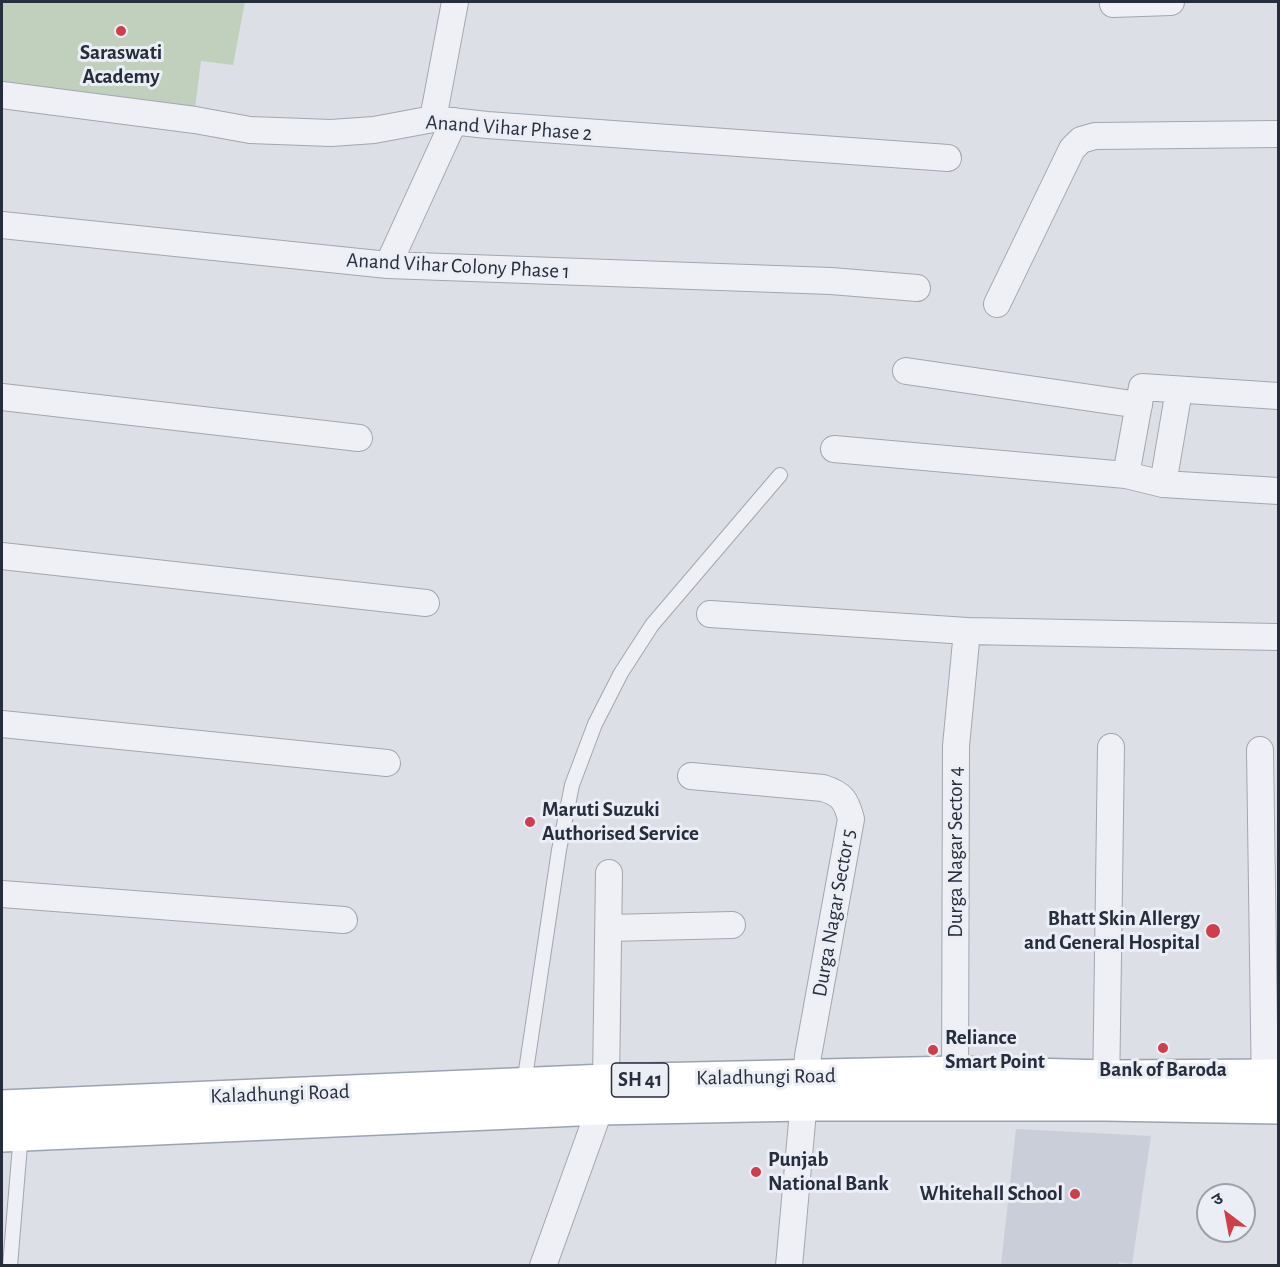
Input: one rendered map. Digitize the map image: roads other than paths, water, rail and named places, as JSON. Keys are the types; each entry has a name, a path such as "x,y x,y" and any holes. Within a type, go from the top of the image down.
{"main road":[{"name":"Kaladhungi Road","path":"11,1134 524,1084 603,1094"},
{"name":"Kaladhungi Road","path":"2,1107 312,1106 603,1094 804,1090 1272,1092"}],"street":[{"path":"388,265 443,120 455,2"},
{"path":"1113,4 1171,2"},
{"name":"Anand Vihar Phase 2","path":"2,95 195,120 250,130 331,133 374,130 443,120 522,128 948,158"},
{"path":"997,304 1072,148 1081,140 1095,136 1278,134"},
{"name":"Anand Vihar Colony Phase 1","path":"2,225 388,265 831,281 917,288"},
{"path":"906,371 1138,405"},
{"path":"1126,475 1142,387 1278,396"},
{"path":"1163,484 1179,390"},
{"path":"2,397 358,438"},
{"path":"834,449 1126,475 1163,484 1278,491"},
{"path":"2,556 426,603"},
{"path":"710,614 967,631 1278,637"},
{"name":"Durga Nagar Sector 4","path":"955,1089 956,746 967,631"},
{"path":"2,724 387,763"},
{"path":"1106,1090 1111,747"},
{"path":"1260,750 1272,1092"},
{"name":"Durga Nagar Sector 5","path":"691,776 823,788 837,792 848,804 851,819 804,1090 789,1266"},
{"path":"543,1266 603,1094 609,873"},
{"path":"2,894 344,920"},
{"path":"609,928 732,926"}],"lane":[{"path":"524,1084 559,850 572,785 595,724 621,673 652,625 780,475"},
{"path":"10,1266 11,1134"}],"place":[{"name":"Saraswati Academy","path":"121,31"},
{"name":"Maruti Suzuki Authorised Service","path":"530,822"},
{"name":"Bhatt Skin Allergy and General Hospital","path":"1213,931"},
{"name":"Bank of Baroda","path":"1163,1048"},
{"name":"Reliance Smart Point","path":"933,1050"},
{"name":"Punjab National Bank","path":"756,1172"},
{"name":"Whitehall School","path":"1075,1194"}]}
